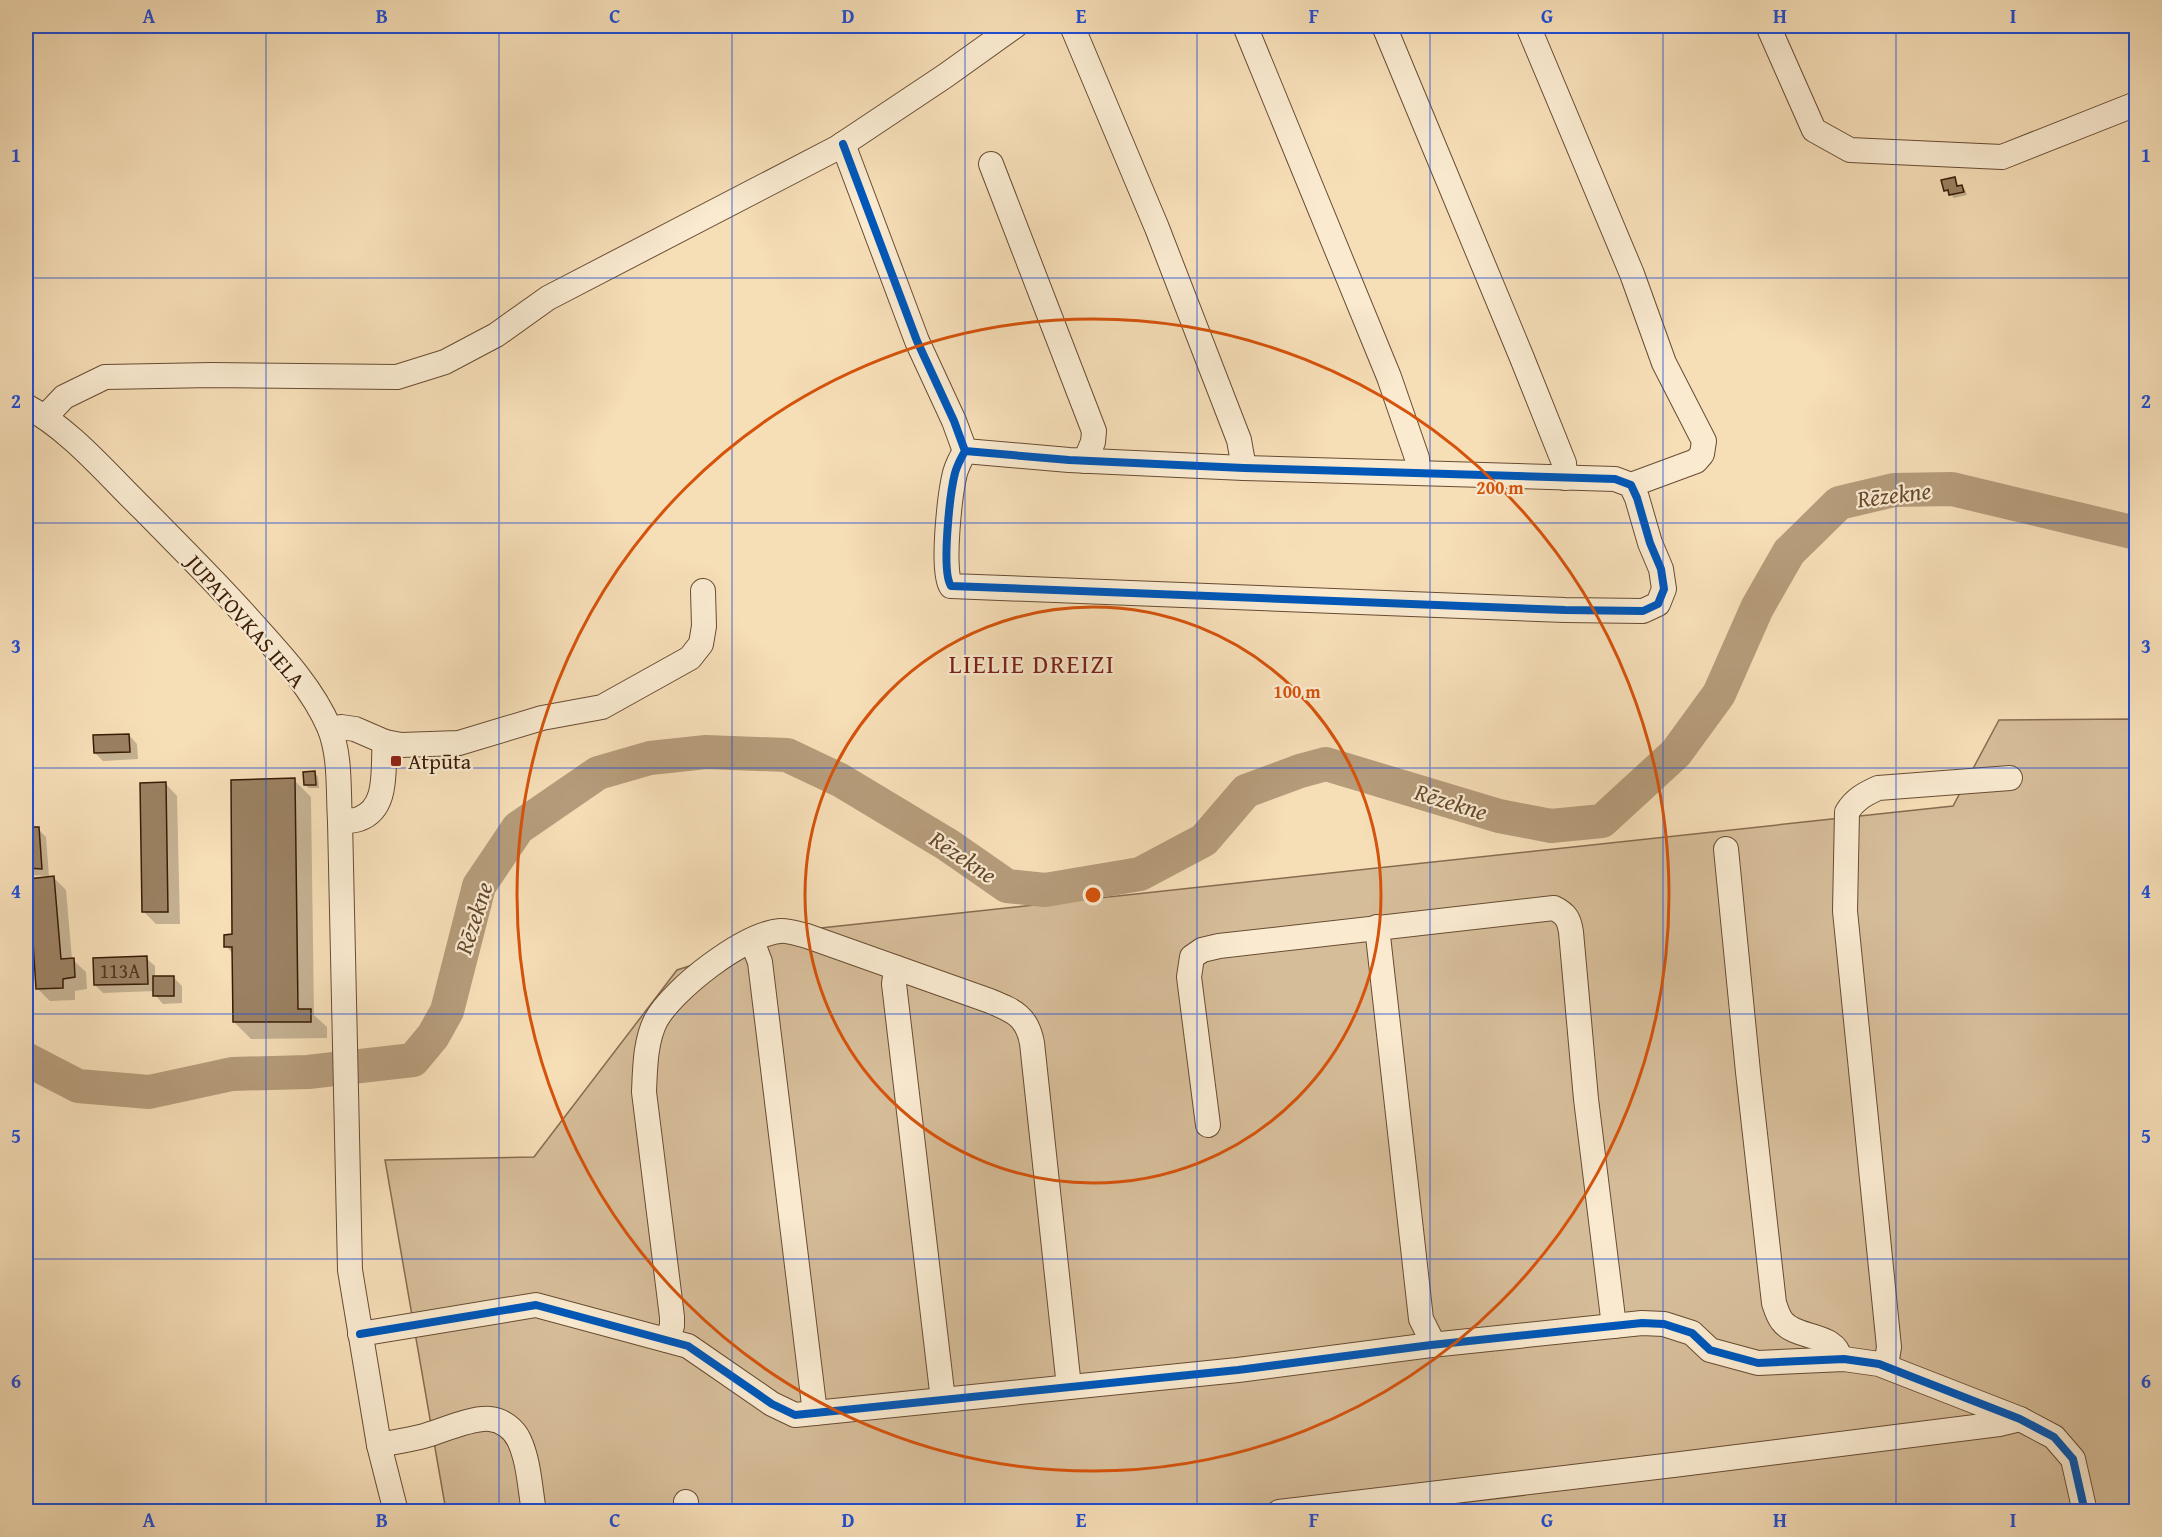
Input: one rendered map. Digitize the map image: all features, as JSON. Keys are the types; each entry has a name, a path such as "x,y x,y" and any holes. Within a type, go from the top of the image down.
{"street":[{"path":"36,411 105,377 212,375 396,377 445,362 496,335 548,298 843,144 1015,26"},
{"path":"1072,26 1157,228 1239,440 1244,468"},
{"path":"1245,26 1389,377 1417,458 1418,473"},
{"path":"1384,26 1522,358 1564,463 1565,478"},
{"path":"964,451 1085,461 1244,468 1615,479 1631,485 1696,461 1702,454 1704,441 1664,363 1632,274 1528,26"},
{"path":"1768,26 1814,130 1850,150 2002,157 2136,104"},
{"path":"843,144 917,341 954,421 964,451 955,472 947,547 947,581 951,586 1565,610 1643,611 1658,604 1664,589 1660,569 1631,485"},
{"path":"991,164 1094,431 1093,442 1085,461"},
{"name":"JUPATOVKAS IELA","path":"36,411 97,464 219,585 301,680 330,729 336,750 340,821 342,1009 350,1270 379,1445 396,1512"},
{"path":"330,729 341,727 355,729 385,742 400,745 459,743 542,718 602,707 690,658 701,644 703,635 703,591"},
{"path":"340,821 358,820 371,812 376,804 385,776 385,742"},
{"path":"1886,1366 1889,1347 1845,911 1847,812 1852,803 1878,788 2010,778"},
{"path":"1726,849 1774,1303 1782,1322 1790,1329 1833,1345 1839,1351 1840,1359"},
{"path":"1208,1125 1189,977 1192,957 1202,950 1377,927 1554,908 1563,912 1569,919 1586,1099 1614,1326"},
{"path":"1377,927 1421,1319 1430,1337 1431,1345"},
{"path":"667,1340 672,1326 672,1317 644,1092 645,1065 655,1021 672,999 699,974 739,946 769,933 782,931 807,936 1013,1011 1023,1019 1030,1030 1069,1387"},
{"path":"752,941 760,962 815,1413"},
{"path":"896,968 894,984 943,1400"},
{"path":"360,1334 536,1305 688,1346 772,1404 795,1415 1238,1370 1431,1345 1642,1323 1664,1324 1692,1333 1710,1350 1758,1363 1840,1359 1879,1364 2020,1419 2054,1437 2073,1459 2085,1512"},
{"path":"379,1445 422,1436 478,1420 490,1419 501,1422 519,1439 534,1512"},
{"path":"1279,1512 1708,1461 1998,1424 2020,1419"}],"shaded area":[{"path":"2132,719 2136,742 2136,1511 446,1511 385,1160 534,1157 677,970 802,930 1953,806 1999,720"}],"building":[{"path":"2126,26 2136,26 2136,54"},
{"path":"1955,177 1957,186 1962,185 1964,192 1949,195 1948,190 1944,191 1941,180"},
{"path":"129,734 130,752 94,753 93,735"},
{"path":"315,771 316,785 304,785 303,772"},
{"path":"295,778 298,1009 311,1009 311,1022 233,1022 232,947 224,947 224,935 232,934 231,780"},
{"path":"166,782 168,912 142,912 140,783"},
{"path":"26,827 39,827 42,869 26,868"},
{"path":"54,876 61,959 74,958 75,977 63,979 63,988 36,989 31,911 26,911 26,901 30,901 28,879"},
{"path":"147,956 148,984 94,985 93,958"},
{"path":"153,976 174,976 174,996 153,996"}],"waterway":[{"name":"Rēzekne","path":"26,1059 78,1086 149,1092 232,1074 308,1072 413,1060 433,1036 447,1011 479,886 518,828 598,773 650,758 706,752 787,755 840,780 948,845 1007,886 1045,890 1140,874 1204,840 1246,791 1326,764 1499,816 1551,826 1602,821 1676,753 1719,694 1757,608 1789,552 1839,503 1894,490 1952,489 2136,533"}],"cycle path":[{"path":"843,144 917,341 954,421 965,451 1069,460 1244,468 1615,479 1631,485 1637,498 1650,543 1661,569 1664,589 1658,604 1643,611 1565,610 951,586 947,565 949,514 955,473 965,451"},
{"path":"360,1334 536,1305 688,1346 772,1404 795,1415 1238,1370 1431,1345 1642,1323 1664,1324 1692,1333 1710,1350 1758,1363 1844,1359 1879,1364 2020,1419 2054,1437 2073,1459 2085,1512"}],"place":[{"name":"Atpūta","path":"396,761"}],"district":[{"name":"LIELIE DREIZI","path":"1032,664"}]}
